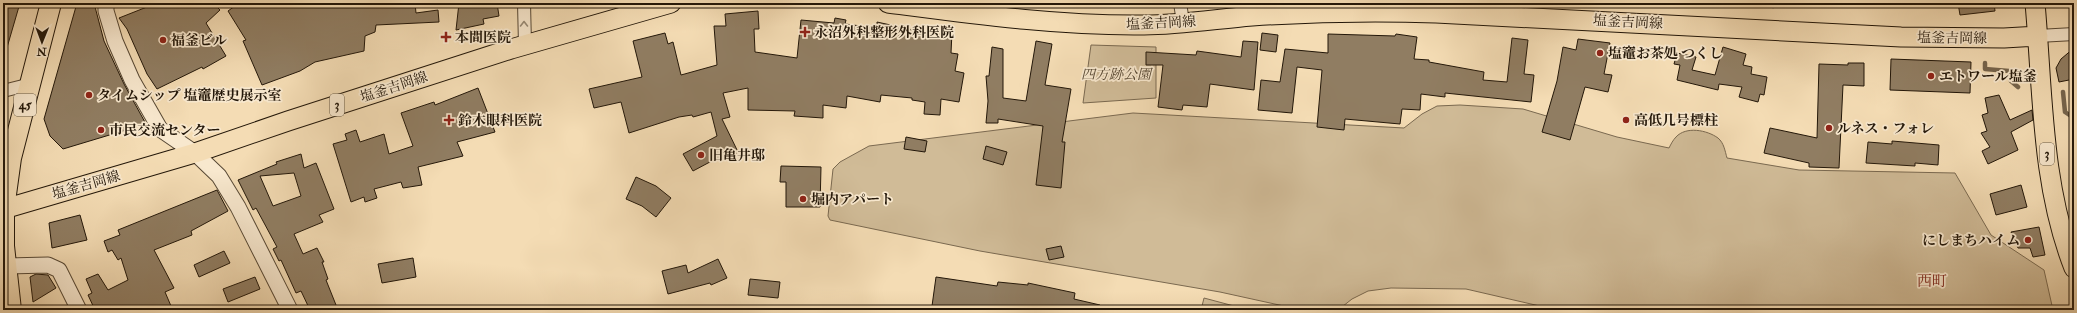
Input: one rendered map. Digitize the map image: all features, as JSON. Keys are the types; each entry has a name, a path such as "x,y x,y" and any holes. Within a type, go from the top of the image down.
{"highway":[{"name":"45","path":"11,310 4,246 3,209 11,158 51,3"}],"main road":[{"name":"塩釜吉岡線","path":"3,209 195,153 288,121 524,45 671,3"},
{"name":"塩釜吉岡線","path":"888,3 1023,20 1095,25 1151,25 1252,16 1374,11 1436,12 1901,37 2004,38 2038,36"},
{"path":"2035,3 2038,36"},
{"name":"3","path":"2038,36 2044,131 2052,193 2074,268"}],"street":[{"path":"106,3 106,11 115,41 132,80 160,129 195,153 219,176 238,207 290,310"},
{"path":"524,3 524,45"},
{"path":"1180,3 1183,22"},
{"path":"2038,36 2074,34"},
{"path":"3,91 31,84"},
{"path":"7,266 48,265 59,270 79,310"}],"green space":[{"name":"四方跡公園","path":"1091,45 1156,47 1156,98 1083,103"},
{"path":"1460,105 1523,109 1617,137 1669,148 1674,139 1685,131 1703,131 1713,135 1722,142 1727,158 1799,170 1955,173 1991,235 2044,270 2053,310 1557,310 1466,289 1391,288 1368,291 1352,299 1338,310 1302,310 1220,292 980,251 830,220 828,216 833,169 840,162 869,146 1133,113 1404,128 1422,114 1437,106"},
{"path":"1204,298 1249,310 1201,310"}],"building":[{"path":"3,3 20,3 6,51 3,51"},
{"path":"77,3 94,3 104,41 124,84 146,124 63,149 50,136 44,119"},
{"path":"157,3 213,3 220,10 206,23 226,56 203,69 202,67 157,89 147,74 127,29 119,18"},
{"path":"239,3 415,3 416,13 438,10 439,22 376,25 375,32 365,36 364,51 315,62 300,71 262,85 243,41 246,40 228,11"},
{"path":"459,3 497,3 499,16 483,19 484,24 456,30"},
{"path":"1958,3 1994,3 1995,11 1960,15"},
{"path":"758,11 759,29 754,29 755,52 797,58 801,20 834,23 835,18 846,20 845,24 877,28 877,22 936,35 936,31 952,32 951,53 958,54 955,71 964,73 959,102 941,99 940,115 924,114 925,102 912,100 912,98 881,95 880,102 847,96 846,108 823,105 823,118 794,116 795,111 748,110 748,88 723,93 730,117 722,119 739,154 726,160 723,155 693,171 683,154 717,136 711,112 693,117 692,115 679,117 629,133 621,102 594,108 589,89 642,77 633,41 665,33 668,44 673,42 681,75 717,65 714,26 726,26 725,14"},
{"path":"1262,33 1278,35 1276,52 1260,50"},
{"path":"1328,34 1395,36 1396,34 1417,37 1414,59 1429,60 1429,62 1484,72 1483,80 1507,82 1512,38 1528,40 1524,74 1534,75 1531,102 1445,93 1445,97 1421,94 1420,110 1402,109 1400,124 1345,119 1344,130 1317,127 1322,70 1297,67 1292,113 1258,110 1261,80 1280,82 1285,49 1328,53"},
{"path":"1578,39 1610,43 1604,74 1612,75 1608,92 1585,87 1570,140 1542,132 1557,81 1563,47 1576,50"},
{"path":"1036,41 1052,44 1045,85 1071,89 1062,142 1065,142 1061,188 1036,185 1043,126 998,119 998,123 986,123 988,101 986,76 989,76 992,47 1003,49 1003,98 1026,101"},
{"path":"1243,41 1258,42 1254,90 1210,84 1207,107 1183,105 1182,110 1158,107 1163,65 1146,65 1146,52 1196,55 1197,51 1241,57"},
{"path":"1723,47 1746,54 1743,65 1752,67 1751,74 1767,77 1764,95 1760,94 1758,102 1739,97 1742,87 1719,84 1718,90 1677,80 1680,65 1674,64 1677,53 1696,57 1692,70 1715,75"},
{"path":"2074,48 2074,79 2059,82 2056,68 2061,59"},
{"name":"エトワール塩釜","path":"1891,59 1971,62 1970,93 1890,90"},
{"path":"1848,63 1864,63 1864,86 1843,85 1839,168 1809,167 1809,163 1764,153 1770,128 1817,138 1819,64 1848,65"},
{"path":"478,88 495,132 457,142 463,156 418,167 422,185 403,188 401,182 374,189 377,198 365,202 364,197 351,202 333,144 347,140 345,134 356,130 360,142 384,134 389,154 413,146 401,113 434,102 435,105"},
{"path":"1999,95 2010,120 2032,110 2033,120 2011,132 2018,150 1988,164 1982,151 1990,147 1981,133 1987,131 1982,115 1988,113 1985,98"},
{"path":"906,137 927,141 925,152 904,149"},
{"path":"1892,141 1939,145 1938,165 1915,163 1915,166 1866,163 1868,142 1892,144"},
{"path":"986,146 1007,152 1003,165 983,159"},
{"path":"301,154 304,168 316,163 334,209 319,215 323,222 294,234 303,254 317,248 324,262 322,262 328,279 326,280 338,310 310,310 301,291 296,293 281,260 279,261 273,249 277,247 256,208 253,210 238,180 277,164 276,162","holes":["294,173 301,196 273,206 260,176"]},
{"path":"781,166 821,167 820,207 786,207 786,182 780,182"},
{"path":"636,177 656,186 671,198 656,217 642,206 626,199"},
{"path":"2021,185 2027,207 1996,215 1990,194"},
{"path":"217,190 228,211 191,231 192,235 154,250 174,288 165,292 171,306 161,310 95,310 88,295 92,293 86,279 98,274 108,290 128,280 121,258 118,260 112,250 108,252 104,241 120,235 118,230"},
{"path":"80,215 87,240 52,248 49,223"},
{"name":"にしまちハイム","path":"2039,227 2045,255 2033,257 2030,248 2018,248 2011,232"},
{"path":"1061,246 1064,257 1049,260 1046,249"},
{"path":"224,251 230,263 199,277 194,265"},
{"path":"413,258 416,277 382,283 378,264"},
{"path":"718,259 727,278 711,285 710,283 668,294 662,271 686,265 688,273"},
{"path":"36,274 48,275 56,288 33,302 30,277"},
{"path":"255,277 260,289 228,302 223,289"},
{"path":"936,277 997,286 998,282 1028,285 1028,283 1075,293 1074,299 1100,305 1100,310 985,308 985,310 957,310 932,306"},
{"path":"750,279 780,282 778,298 748,295"}],"waterway":[{"path":"1766,3 1773,6"},
{"path":"1985,63 1985,69 2009,71 2011,81 2018,87"},
{"path":"2063,92 2065,112 2074,118"}],"place":[{"name":"永沼外科整形外科医院","path":"805,32"},
{"name":"本間医院","path":"446,37"},
{"name":"福釜ビル","path":"163,40"},
{"name":"塩竈お茶処 つくし","path":"1600,53"},
{"name":"エトワール塩釜","path":"1931,76"},
{"name":"タイムシップ 塩竈歴史展示室","path":"89,95"},
{"name":"鈴木眼科医院","path":"449,120"},
{"name":"高低几号標柱","path":"1626,120"},
{"name":"ルネス・フォレ","path":"1829,128"},
{"name":"市民交流センター","path":"101,130"},
{"name":"旧亀井邸","path":"701,155"},
{"name":"堀内アパート","path":"803,199"},
{"name":"にしまちハイム","path":"2028,240"}],"district":[{"name":"西町","path":"1932,281"}]}
